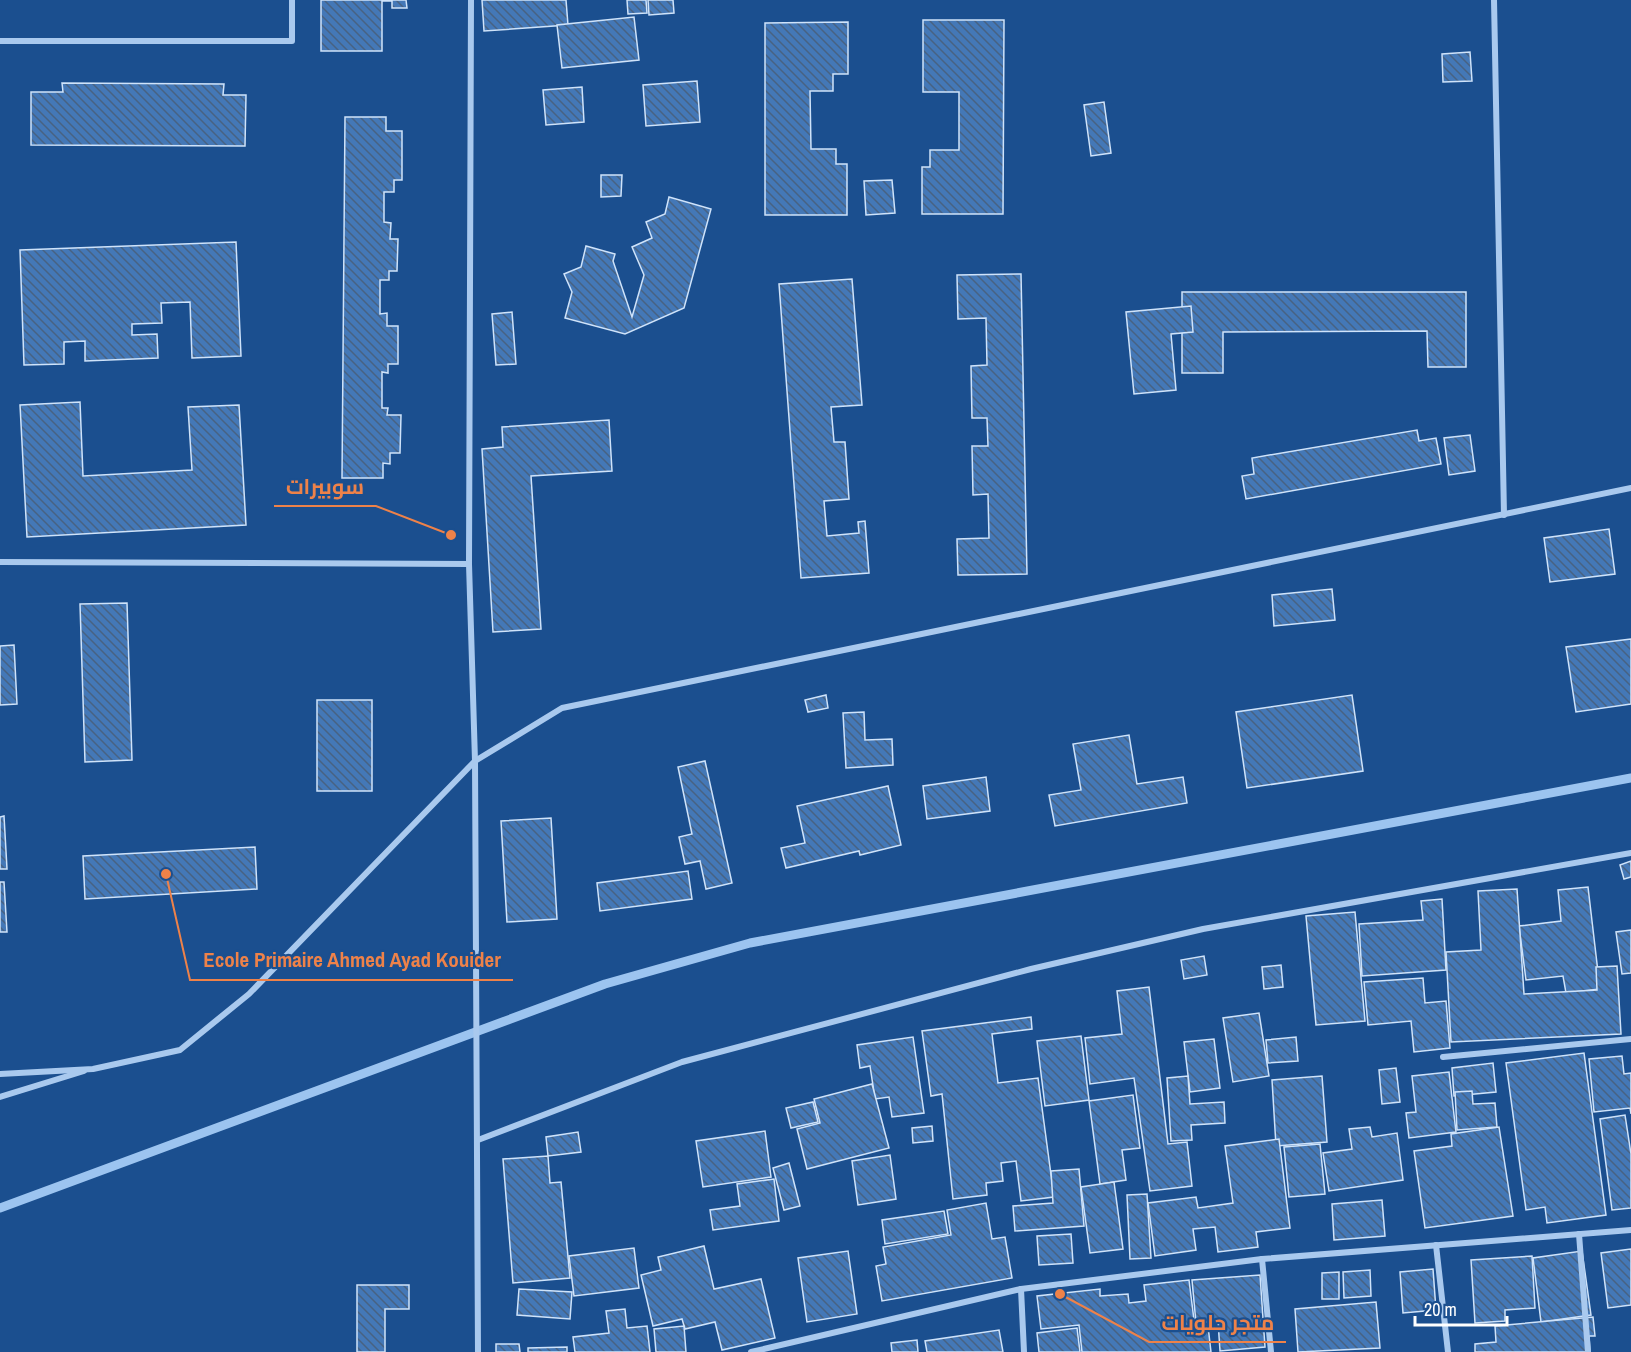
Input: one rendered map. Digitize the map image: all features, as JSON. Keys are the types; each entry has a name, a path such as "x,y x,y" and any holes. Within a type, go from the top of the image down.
{"street":[{"path":"0,41 292,41 291,0"},
{"path":"471,0 469,564 476,761 478,1352"},
{"path":"1494,0 1504,514"},
{"path":"0,1097 93,1069 180,1050 249,994 476,761 562,708 1631,488"},
{"path":"0,561 469,564"},
{"path":"478,1140 682,1062 1031,969 1203,929 1631,853"},
{"path":"1443,1057 1631,1039"},
{"path":"0,1074 93,1069"},
{"path":"751,1352 1021,1289 1262,1259 1631,1230"},
{"path":"1578,1234 1588,1352"},
{"path":"1436,1245 1448,1352"},
{"path":"1262,1259 1271,1352"},
{"path":"1021,1289 1024,1352"}],"building":[{"path":"321,0 406,0 407,8 392,8 392,1 382,1 382,51 321,51"},
{"path":"482,0 566,0 568,25 484,31"},
{"path":"627,0 646,0 647,13 628,14"},
{"path":"648,0 673,0 674,13 649,15"},
{"path":"634,17 639,60 562,68 557,25"},
{"path":"923,20 1004,20 1003,214 922,214 922,167 930,167 930,150 959,150 959,92 923,92"},
{"path":"848,22 848,74 833,74 833,91 810,91 811,149 836,149 836,164 847,164 847,215 765,215 765,23"},
{"path":"1470,52 1472,81 1443,82 1442,54"},
{"path":"697,81 700,122 646,126 643,85"},
{"path":"62,83 224,84 223,95 246,95 245,146 31,145 31,92 63,92"},
{"path":"582,87 584,122 546,125 543,90"},
{"path":"1104,102 1111,153 1091,156 1084,105"},
{"path":"345,117 386,117 386,131 402,131 402,180 394,180 394,192 384,192 384,222 391,223 390,239 398,239 397,271 389,271 389,280 380,280 380,314 387,313 387,326 398,326 398,364 388,364 388,373 382,372 382,408 388,408 387,415 401,415 400,453 390,453 390,464 383,463 383,478 342,478"},
{"path":"601,175 622,175 621,196 601,197"},
{"path":"892,180 895,213 866,215 864,181"},
{"path":"669,197 711,209 684,308 625,334 565,318 572,292 564,274 581,267 586,246 615,254 613,261 632,317 644,275 632,247 652,238 646,222 665,214"},
{"path":"236,242 241,356 192,358 190,302 161,303 162,323 132,324 132,335 157,334 158,358 85,361 85,341 64,342 64,364 24,365 20,250"},
{"path":"1021,274 1027,574 958,575 957,539 989,538 988,494 973,495 972,446 988,446 987,418 972,418 971,366 987,365 986,318 958,319 957,275"},
{"path":"852,279 862,405 831,407 834,442 845,442 849,499 824,501 827,536 859,533 858,522 865,521 869,573 801,578 779,284"},
{"path":"1182,292 1466,292 1466,367 1428,367 1427,331 1223,332 1223,373 1182,373"},
{"path":"1191,306 1193,332 1171,334 1176,390 1134,394 1126,312"},
{"path":"512,312 516,364 496,365 492,314"},
{"path":"80,402 83,476 192,470 188,407 239,405 246,525 27,537 20,405"},
{"path":"609,420 612,471 531,476 541,629 493,632 482,449 503,447 502,427"},
{"path":"1417,430 1419,441 1436,438 1441,464 1246,499 1242,476 1254,474 1252,458"},
{"path":"1470,435 1475,471 1449,475 1444,438"},
{"path":"1609,529 1615,574 1550,582 1544,538"},
{"path":"1332,589 1335,620 1274,626 1272,595"},
{"path":"127,603 132,760 85,762 80,604"},
{"path":"1631,639 1631,704 1576,712 1566,647"},
{"path":"14,645 17,704 0,705 0,646"},
{"path":"826,695 828,708 808,712 805,700"},
{"path":"1352,695 1363,771 1247,788 1236,712"},
{"path":"317,700 372,700 372,791 317,791"},
{"path":"864,712 865,740 892,739 893,765 846,768 843,713"},
{"path":"1129,735 1137,784 1183,777 1187,803 1055,826 1049,795 1081,790 1073,744"},
{"path":"705,761 732,883 706,889 700,861 685,864 679,837 692,834 678,767"},
{"path":"986,777 990,811 927,819 923,786"},
{"path":"888,786 901,845 860,855 859,851 786,868 781,848 805,843 797,806"},
{"path":"4,816 7,869 0,869 0,817"},
{"path":"551,818 557,919 507,922 501,821"},
{"path":"255,847 257,889 85,899 83,856"},
{"path":"1631,861 1631,877 1624,879 1620,865"},
{"path":"688,871 692,899 600,911 597,883"},
{"path":"0,882 4,882 7,932 0,932"},
{"path":"1588,887 1600,989 1566,993 1563,976 1526,980 1519,926 1561,921 1558,890"},
{"path":"1517,889 1524,994 1597,990 1596,967 1617,966 1621,1034 1451,1042 1446,952 1481,950 1478,891"},
{"path":"1442,899 1446,970 1362,976 1359,924 1423,920 1421,901"},
{"path":"1355,912 1365,1021 1316,1025 1306,916"},
{"path":"1631,930 1631,973 1622,974 1616,932"},
{"path":"1204,956 1207,975 1184,979 1181,960"},
{"path":"1281,965 1283,987 1264,989 1262,967"},
{"path":"1423,978 1425,1003 1446,1001 1450,1048 1414,1052 1411,1021 1368,1025 1364,982"},
{"path":"1149,987 1168,1144 1187,1142 1192,1186 1150,1191 1134,1078 1090,1084 1085,1038 1122,1034 1117,991"},
{"path":"1259,1013 1269,1076 1233,1082 1223,1018"},
{"path":"1031,1017 1032,1029 992,1034 998,1083 1038,1078 1054,1197 1021,1201 1016,1161 1001,1163 1003,1181 986,1183 987,1195 953,1199 942,1094 931,1096 922,1031"},
{"path":"1081,1036 1089,1100 1045,1106 1037,1041"},
{"path":"913,1037 924,1113 892,1117 889,1097 875,1099 870,1066 860,1068 857,1045"},
{"path":"1296,1037 1298,1061 1268,1063 1266,1040"},
{"path":"1214,1039 1220,1088 1190,1092 1184,1042"},
{"path":"1584,1053 1606,1215 1547,1223 1545,1207 1526,1210 1506,1063"},
{"path":"1622,1056 1624,1074 1631,1073 1631,1114 1630,1108 1594,1112 1589,1059"},
{"path":"1493,1063 1496,1092 1454,1096 1452,1068"},
{"path":"1396,1068 1400,1102 1382,1104 1379,1070"},
{"path":"1449,1072 1456,1132 1409,1138 1406,1113 1416,1112 1412,1076"},
{"path":"1188,1076 1190,1104 1224,1102 1225,1123 1191,1125 1192,1140 1171,1141 1167,1078"},
{"path":"1322,1076 1327,1142 1276,1146 1272,1080"},
{"path":"872,1084 889,1148 807,1169 797,1129 820,1123 814,1099"},
{"path":"1472,1091 1473,1104 1495,1103 1497,1127 1457,1130 1455,1092"},
{"path":"1133,1095 1140,1148 1122,1150 1126,1180 1100,1184 1089,1101"},
{"path":"813,1102 818,1122 791,1128 786,1108"},
{"path":"1625,1115 1631,1154 1631,1208 1612,1210 1600,1119"},
{"path":"932,1126 933,1141 913,1143 912,1128"},
{"path":"1370,1127 1372,1137 1397,1133 1403,1180 1329,1191 1323,1153 1352,1149 1349,1129"},
{"path":"1499,1127 1513,1216 1425,1228 1414,1151 1452,1146 1451,1134"},
{"path":"765,1131 771,1177 703,1187 696,1141"},
{"path":"578,1132 581,1152 548,1156 546,1137"},
{"path":"1279,1139 1290,1228 1256,1232 1258,1247 1218,1252 1215,1227 1193,1229 1196,1250 1155,1256 1148,1203 1196,1197 1198,1208 1233,1203 1225,1146"},
{"path":"1320,1144 1325,1194 1289,1197 1284,1147"},
{"path":"890,1155 896,1199 858,1205 852,1161"},
{"path":"548,1156 550,1183 561,1182 570,1278 513,1283 503,1159"},
{"path":"789,1163 800,1206 784,1210 773,1168"},
{"path":"1079,1169 1084,1226 1015,1231 1013,1206 1053,1203 1051,1171"},
{"path":"774,1179 779,1221 713,1230 710,1210 740,1206 737,1184"},
{"path":"1114,1182 1123,1249 1090,1253 1081,1187"},
{"path":"1147,1194 1151,1258 1130,1259 1127,1195"},
{"path":"1382,1200 1385,1236 1334,1240 1332,1204"},
{"path":"986,1203 992,1239 1005,1237 1012,1278 882,1301 876,1266 886,1264 883,1247 951,1235 947,1210"},
{"path":"944,1211 948,1234 885,1244 882,1220"},
{"path":"1071,1234 1073,1263 1039,1265 1037,1236"},
{"path":"704,1246 714,1289 761,1279 775,1338 722,1350 715,1322 685,1329 682,1319 653,1326 641,1275 661,1270 658,1257"},
{"path":"634,1248 639,1288 574,1296 569,1256"},
{"path":"1631,1249 1631,1305 1608,1308 1601,1253"},
{"path":"848,1251 857,1314 807,1322 798,1258"},
{"path":"1582,1251 1591,1315 1541,1322 1533,1258"},
{"path":"1532,1256 1535,1308 1505,1310 1505,1321 1475,1323 1471,1260"},
{"path":"1433,1269 1436,1310 1403,1313 1400,1272"},
{"path":"1370,1270 1371,1296 1344,1298 1343,1272"},
{"path":"1339,1272 1339,1299 1322,1299 1322,1273"},
{"path":"1260,1275 1265,1347 1220,1351 1218,1321 1196,1323 1192,1280"},
{"path":"1189,1280 1195,1328 1208,1326 1211,1352 1082,1352 1079,1325 1041,1329 1037,1296 1100,1289 1100,1296 1128,1294 1129,1303 1146,1301 1144,1285"},
{"path":"357,1285 409,1285 409,1309 385,1309 385,1352 357,1352"},
{"path":"519,1289 572,1292 570,1319 517,1315"},
{"path":"1376,1302 1380,1348 1298,1352 1295,1309"},
{"path":"625,1309 627,1328 647,1326 650,1352 575,1352 573,1337 609,1333 606,1311"},
{"path":"1593,1317 1595,1336 1589,1336 1590,1352 1475,1352 1475,1344 1496,1342 1495,1326"},
{"path":"684,1326 686,1352 656,1352 654,1329"},
{"path":"1077,1328 1080,1352 1039,1352 1037,1333"},
{"path":"999,1330 1003,1352 927,1352 925,1341"},
{"path":"917,1340 918,1352 892,1352 891,1343"},
{"path":"496,1344 519,1344 520,1352 496,1352"},
{"path":"567,1347 567,1352 528,1352 528,1348"}],"waterway":[{"path":"0,1208 605,984 750,943 1631,778"}],"place":[{"name":"سوبيرات","path":"451,535"},
{"name":"Ecole Primaire Ahmed Ayad Kouider","path":"166,874"},
{"name":"متجر حلويات","path":"1060,1294"}]}
